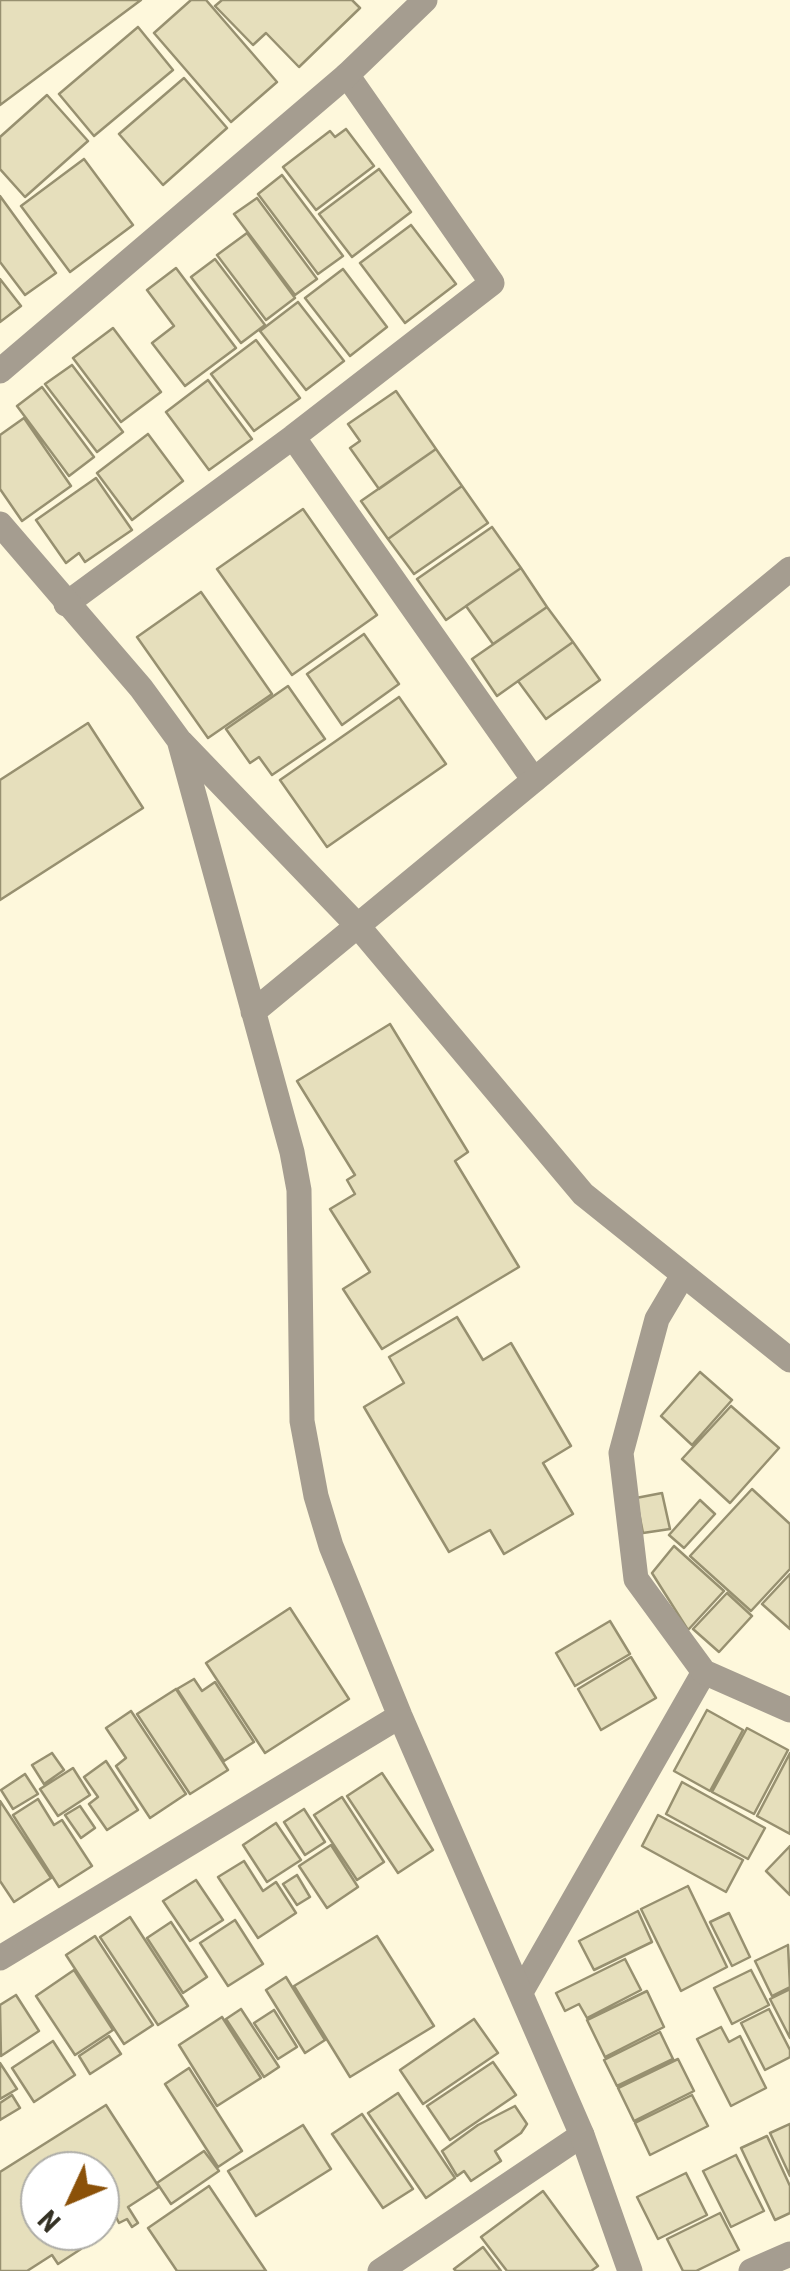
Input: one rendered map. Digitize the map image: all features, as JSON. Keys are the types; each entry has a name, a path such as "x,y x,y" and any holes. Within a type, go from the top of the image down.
{"street":[{"path":"0,371 348,74 425,0"},
{"path":"66,604 293,437 492,283 348,74"},
{"path":"293,437 534,780"},
{"path":"0,524 141,688 179,740 357,925 584,1194 790,1360"},
{"path":"253,1012 790,569"},
{"path":"179,740 300,1190 302,1421 316,1496 331,1546 400,1716 582,2135 630,2271"},
{"path":"683,1275 657,1319 621,1453 636,1579 704,1672 790,1710"},
{"path":"521,1992 704,1672"},
{"path":"0,1958 400,1716"},
{"path":"380,2271 582,2135"},
{"path":"751,2271 790,2254"}],"building":[{"path":"0,0 141,0 0,105"},
{"path":"191,0 206,0 277,82 231,122 154,33"},
{"path":"222,0 352,0 360,8 299,67 266,33 253,45 215,6"},
{"path":"138,27 173,70 94,136 59,94"},
{"path":"184,78 227,128 163,185 119,134"},
{"path":"47,95 88,141 25,197 0,169 0,137"},
{"path":"346,129 374,166 316,210 283,167 330,131 335,137"},
{"path":"84,159 133,225 70,272 21,206"},
{"path":"379,169 411,212 352,257 319,214"},
{"path":"282,175 343,256 318,274 258,194"},
{"path":"0,196 56,273 25,295 0,262"},
{"path":"257,198 317,279 295,295 234,214"},
{"path":"411,225 456,284 405,323 360,263"},
{"path":"247,233 295,298 266,320 217,255"},
{"path":"215,259 265,325 241,343 191,277"},
{"path":"176,268 236,348 185,386 152,343 174,326 147,290"},
{"path":"343,269 387,327 350,356 305,298"},
{"path":"0,279 21,306 0,322"},
{"path":"298,302 344,361 306,390 260,331"},
{"path":"113,328 161,392 121,422 73,358"},
{"path":"256,340 300,398 254,431 211,374"},
{"path":"72,365 123,432 97,452 45,384"},
{"path":"208,380 252,439 209,470 166,412"},
{"path":"42,387 94,457 69,476 17,406"},
{"path":"396,391 436,449 379,489 350,448 360,441 348,424"},
{"path":"24,418 71,486 22,521 0,489 0,435"},
{"path":"148,434 183,481 132,520 97,473"},
{"path":"436,449 462,486 388,539 361,501"},
{"path":"96,478 132,530 85,562 79,553 66,563 36,520"},
{"path":"462,486 488,523 414,574 388,539"},
{"path":"303,509 377,615 292,675 217,569"},
{"path":"492,527 521,568 446,620 417,579"},
{"path":"521,568 547,607 493,644 466,606"},
{"path":"201,592 272,694 208,738 137,637"},
{"path":"547,607 573,642 497,696 472,659"},
{"path":"364,634 399,684 342,725 307,674"},
{"path":"573,642 600,680 546,719 518,681"},
{"path":"288,686 325,739 272,775 259,757 250,763 226,729"},
{"path":"399,697 446,764 327,847 280,780"},
{"path":"88,723 143,808 0,900 0,780"},
{"path":"390,1024 468,1152 455,1161 519,1267 382,1349 343,1289 370,1272 330,1209 355,1194 347,1180 355,1175 297,1081"},
{"path":"457,1317 483,1360 511,1343 571,1446 543,1463 573,1514 504,1554 490,1530 449,1552 364,1407 404,1383 389,1357"},
{"path":"700,1372 732,1400 692,1445 661,1416"},
{"path":"731,1406 779,1448 730,1503 682,1459"},
{"path":"752,1489 790,1524 790,1569 751,1611 690,1556"},
{"path":"662,1493 670,1529 643,1533 636,1498"},
{"path":"700,1500 715,1514 684,1548 669,1535"},
{"path":"674,1546 724,1591 688,1630 652,1573"},
{"path":"790,1574 790,1629 762,1604"},
{"path":"727,1593 752,1616 719,1652 693,1629"},
{"path":"290,1608 349,1699 265,1753 206,1663"},
{"path":"610,1621 630,1654 575,1686 556,1653"},
{"path":"631,1657 656,1698 601,1730 578,1689"},
{"path":"194,1679 202,1691 215,1682 254,1742 224,1761 177,1689"},
{"path":"176,1689 228,1770 190,1794 137,1714"},
{"path":"707,1710 743,1730 710,1791 674,1771"},
{"path":"131,1711 186,1794 150,1818 116,1766 126,1758 106,1728"},
{"path":"747,1728 788,1750 754,1814 712,1792"},
{"path":"52,1753 64,1770 44,1784 32,1765"},
{"path":"790,1753 790,1834 757,1816"},
{"path":"106,1761 138,1810 107,1830 89,1804 98,1797 84,1777"},
{"path":"73,1768 90,1795 58,1816 40,1789"},
{"path":"382,1773 433,1850 398,1873 347,1796"},
{"path":"25,1774 38,1794 13,1809 1,1790"},
{"path":"682,1782 765,1828 748,1859 666,1814"},
{"path":"342,1797 384,1862 357,1880 314,1815"},
{"path":"38,1799 54,1825 62,1820 92,1866 59,1887 13,1815"},
{"path":"0,1801 51,1878 14,1902 0,1881"},
{"path":"80,1806 95,1828 81,1838 65,1815"},
{"path":"304,1809 325,1842 305,1855 284,1822"},
{"path":"658,1815 743,1860 726,1892 642,1846"},
{"path":"276,1823 301,1860 267,1882 243,1845"},
{"path":"331,1845 358,1887 327,1908 299,1866"},
{"path":"790,1846 790,1895 766,1871"},
{"path":"244,1861 263,1891 276,1882 296,1913 258,1938 218,1877"},
{"path":"297,1875 310,1897 297,1905 283,1884"},
{"path":"196,1880 223,1920 190,1941 163,1901"},
{"path":"688,1886 727,1967 681,1991 641,1909"},
{"path":"638,1911 652,1942 594,1970 579,1941"},
{"path":"729,1913 750,1957 732,1966 710,1922"},
{"path":"130,1917 188,2006 158,2025 100,1937"},
{"path":"235,1920 263,1964 228,1986 200,1943"},
{"path":"171,1922 207,1977 183,1993 147,1938"},
{"path":"95,1936 153,2025 124,2044 66,1955"},
{"path":"377,1936 434,2026 350,2077 294,1986"},
{"path":"788,1945 790,1987 772,1996 755,1961"},
{"path":"625,1959 641,1990 587,2018 579,2004 565,2011 556,1993"},
{"path":"74,1970 113,2030 75,2055 36,1996"},
{"path":"751,1970 769,2005 732,2024 714,1988"},
{"path":"286,1977 325,2040 305,2053 266,1990"},
{"path":"790,1989 790,2038 770,1999"},
{"path":"647,1991 664,2027 605,2057 587,2020"},
{"path":"16,1995 39,2031 1,2056 0,2005"},
{"path":"241,2009 279,2067 264,2077 226,2019"},
{"path":"769,2009 790,2057 765,2070 741,2023"},
{"path":"274,2010 297,2047 278,2059 254,2023"},
{"path":"222,2017 261,2078 217,2106 179,2045"},
{"path":"474,2019 498,2053 423,2104 400,2070"},
{"path":"721,2027 729,2042 740,2036 766,2088 731,2106 697,2039"},
{"path":"660,2032 673,2059 617,2086 604,2060"},
{"path":"109,2036 121,2054 90,2074 79,2056"},
{"path":"53,2041 75,2075 34,2102 12,2068"},
{"path":"678,2059 694,2091 634,2121 618,2088"},
{"path":"493,2062 516,2095 450,2140 427,2106"},
{"path":"0,2063 17,2089 0,2099"},
{"path":"189,2068 242,2151 218,2167 165,2084"},
{"path":"398,2093 455,2178 426,2198 368,2113"},
{"path":"12,2095 20,2108 0,2120 0,2103"},
{"path":"692,2095 708,2126 650,2155 635,2123"},
{"path":"106,2105 159,2187 128,2207 138,2223 132,2227 127,2219 120,2222 120,2151 33,2151"},
{"path":"515,2106 527,2124 521,2133 495,2151 501,2161 471,2181 464,2171 457,2176 442,2151 478,2125"},
{"path":"362,2114 413,2189 383,2208 332,2134"},
{"path":"790,2124 790,2176 770,2133"},
{"path":"303,2125 331,2169 256,2216 228,2171"},
{"path":"767,2136 790,2186 790,2213 775,2220 741,2148"},
{"path":"204,2151 219,2171 171,2204 157,2183"},
{"path":"736,2155 764,2211 731,2227 703,2171"},
{"path":"20,2159 20,2251 78,2251 58,2264 52,2255 27,2271 0,2271 0,2172"},
{"path":"686,2173 707,2215 658,2239 637,2197"},
{"path":"209,2186 266,2271 177,2271 148,2228"},
{"path":"543,2191 598,2266 591,2271 507,2271 481,2237"},
{"path":"720,2213 739,2250 696,2271 683,2271 667,2239"},
{"path":"483,2247 501,2271 454,2269"}]}
